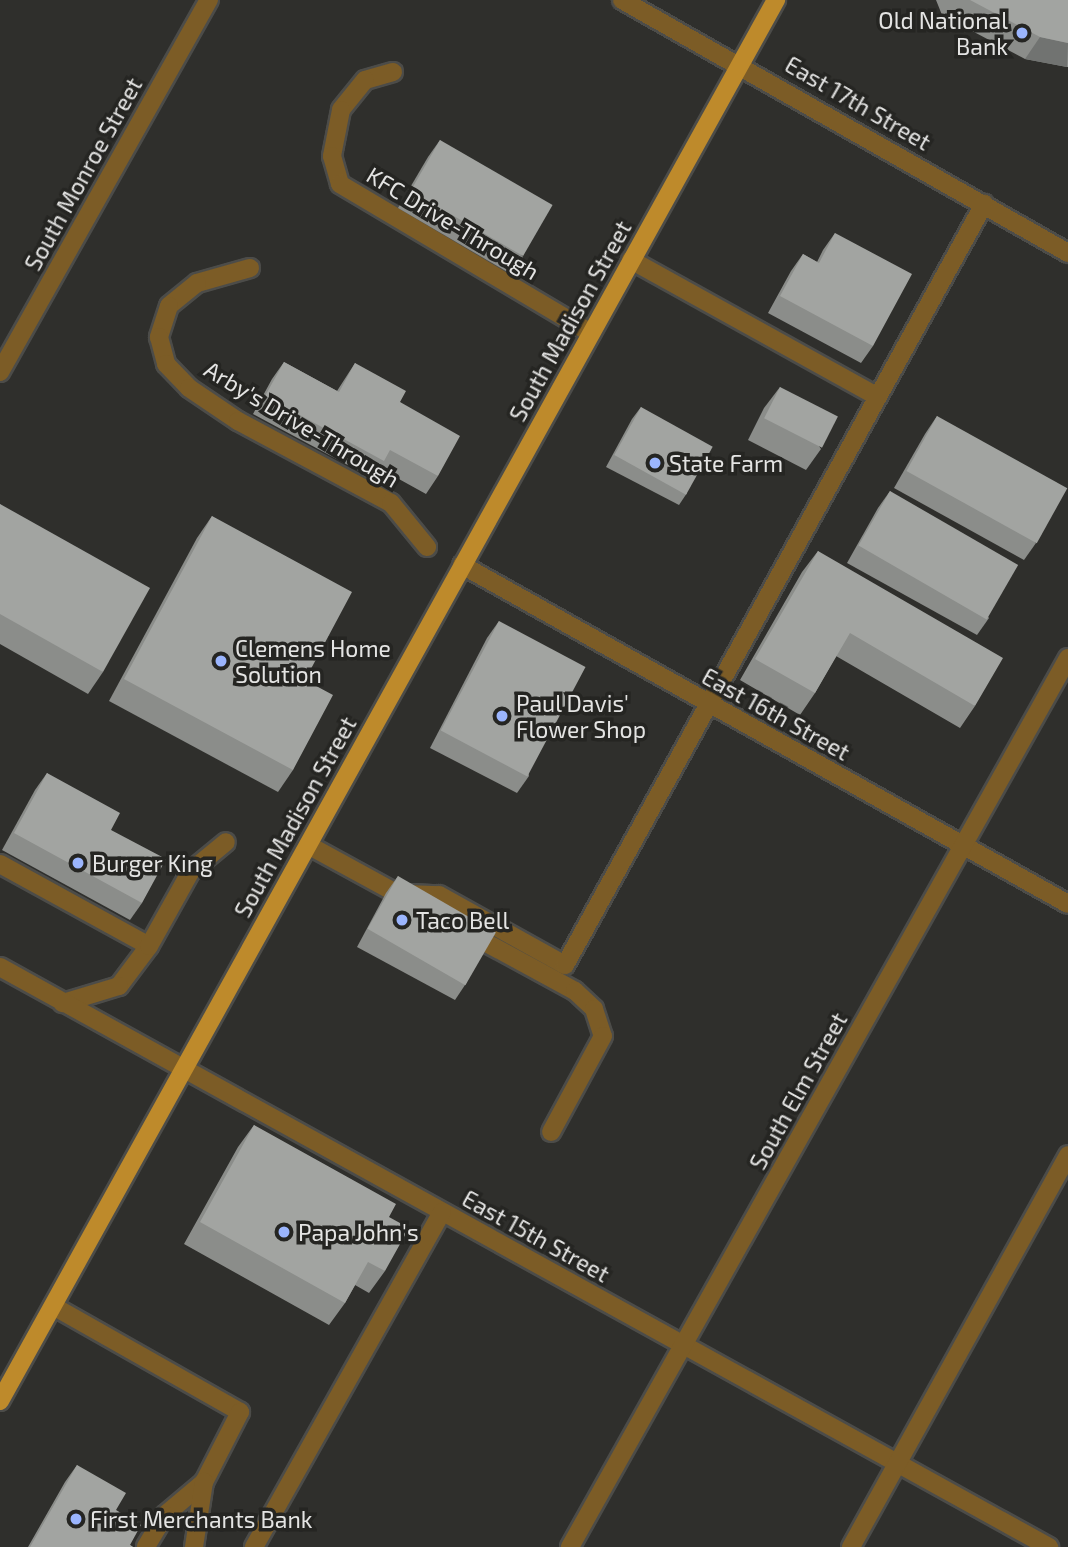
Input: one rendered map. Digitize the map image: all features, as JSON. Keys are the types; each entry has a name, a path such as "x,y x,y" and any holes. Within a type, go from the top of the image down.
{"main road":[{"name":"South Madison Street","path":"0,1401 776,0"}],"street":[{"name":"South Monroe Street","path":"0,372 209,0"},
{"name":"East 17th Street","path":"622,0 740,64 1068,253"},
{"name":"KFC Drive-Through","path":"393,72 365,80 341,110 332,156 341,184 592,332"},
{"path":"397,893 439,895 565,965 875,395 984,204"},
{"path":"631,261 875,395"},
{"name":"Arby's Drive-Through","path":"250,268 197,283 169,306 159,337 166,364 238,421 391,503 427,548"},
{"name":"East 16th Street","path":"462,565 706,704 1068,904"},
{"name":"South Elm Street","path":"570,1547 1068,658"},
{"path":"63,1003 118,986 149,946 191,871 226,842"},
{"path":"308,845 575,991 594,1009 603,1036 551,1132"},
{"path":"0,864 149,946"},
{"name":"East 15th Street","path":"0,967 1049,1547"},
{"path":"851,1547 1068,1155"},
{"path":"254,1547 442,1212"},
{"path":"53,1306 240,1412 204,1482 194,1547"},
{"path":"146,1547 164,1515 204,1482"}],"building":[{"path":"970,0 1068,0 1068,43 1040,37"},
{"path":"440,140 553,205 523,256 410,191"},
{"path":"835,233 912,274 873,346 780,296 803,254 819,263"},
{"path":"284,362 339,392 355,363 406,391 400,402 460,436 438,476 390,450 384,461 265,396"},
{"path":"780,387 838,417 822,448 764,418"},
{"name":"State Farm","path":"641,407 713,447 686,495 614,455"},
{"path":"937,416 1067,488 1037,543 906,471"},
{"path":"890,491 1018,565 987,620 858,546"},
{"path":"0,504 150,588 103,672 0,614"},
{"name":"Clemens Home Solution","path":"212,516 352,592 305,680 333,695 293,770 124,679"},
{"path":"818,551 1003,658 975,706 850,633 815,693 755,659"},
{"name":"Paul Davis' Flower Shop","path":"499,621 586,667 527,776 441,730"},
{"name":"Burger King","path":"47,773 120,813 111,830 166,859 142,903 14,833"},
{"name":"Taco Bell","path":"398,876 496,932 465,985 368,929"},
{"name":"Papa John's","path":"254,1125 396,1204 389,1217 409,1228 385,1271 368,1262 345,1303 200,1222"},
{"name":"First Merchants Bank","path":"77,1465 126,1493 116,1510 141,1525 130,1545 133,1547 30,1547"}],"place":[{"name":"Old National Bank","path":"1022,33"},
{"name":"State Farm","path":"655,463"},
{"name":"Clemens Home Solution","path":"221,661"},
{"name":"Paul Davis' Flower Shop","path":"502,716"},
{"name":"Burger King","path":"78,863"},
{"name":"Taco Bell","path":"402,920"},
{"name":"Papa John's","path":"284,1232"},
{"name":"First Merchants Bank","path":"76,1519"}]}
